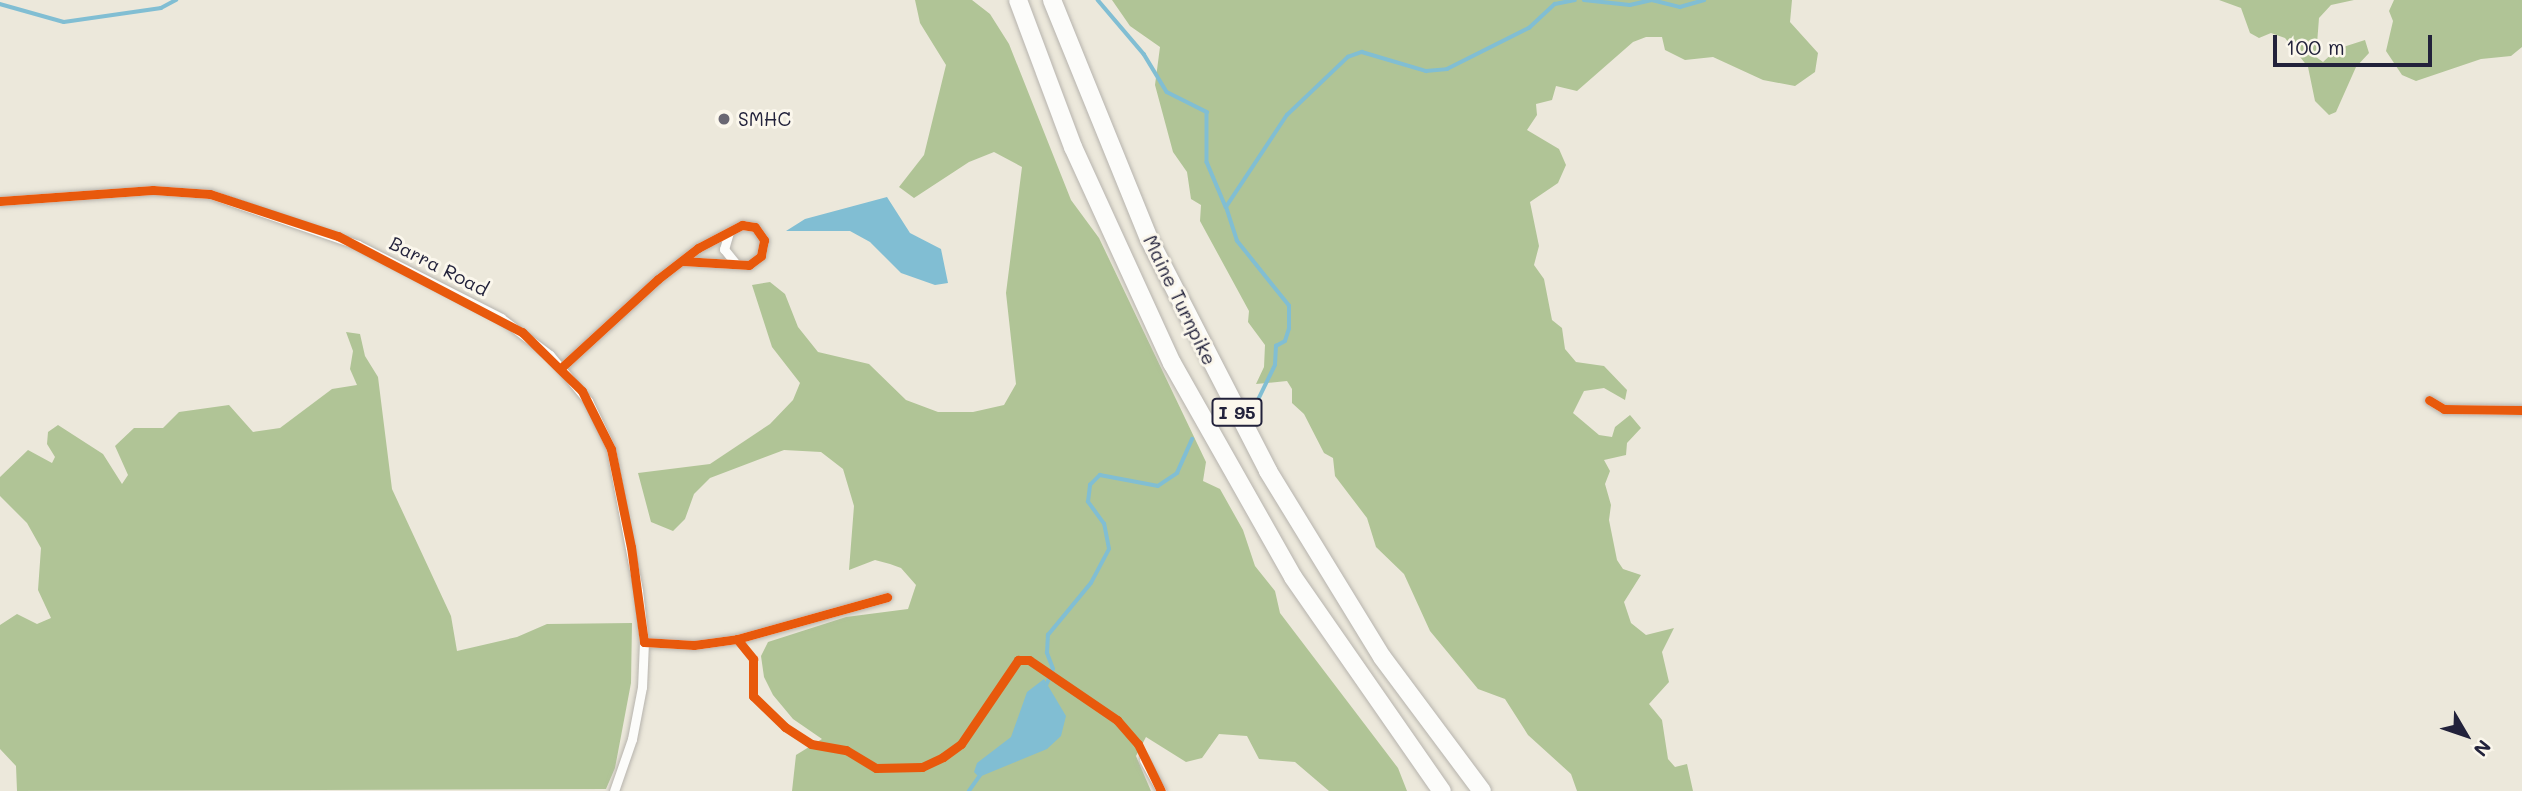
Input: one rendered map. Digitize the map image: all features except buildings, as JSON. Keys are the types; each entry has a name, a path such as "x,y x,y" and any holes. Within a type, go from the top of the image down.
{"highway":[{"name":"Maine Turnpike","path":"1018,0 1073,147 1172,363 1293,576 1442,791"},
{"name":"Maine Turnpike","path":"1052,0 1149,239 1268,471 1382,657 1482,791"}],"street":[{"name":"Barra Road","path":"0,201 153,190 200,192 233,200 371,251 513,326 562,367 588,401 613,457 644,642 640,702 614,791"},
{"path":"562,367 682,261 730,230 742,225 758,230 764,244 759,259 743,265 708,259 682,261"},
{"path":"730,230 725,253 743,265"},
{"path":"2428,400 2444,409 2522,410"},
{"path":"644,642 672,645 737,639 887,597"},
{"path":"1144,760 1161,791"}],"green space":[{"path":"915,0 972,0 990,14 1009,44 1071,200 1099,238 1206,462 1203,481 1220,489 1243,530 1255,566 1275,591 1280,613 1398,768 1407,791 1329,791 1295,762 1259,759 1247,736 1219,734 1202,758 1186,762 1146,737 1136,756 1151,791 792,791 796,755 822,739 793,719 773,695 764,677 761,656 768,642 846,617 908,609 916,585 901,568 875,560 849,570 854,506 843,469 821,452 784,450 710,478 694,494 685,519 673,531 651,522 638,473 710,464 770,424 793,400 800,383 772,347 752,285 770,282 785,294 798,327 818,352 869,364 906,400 938,412 973,412 1004,405 1016,384 1006,293 1022,167 994,152 969,162 914,198 899,187 924,155 946,65 920,23"},
{"path":"1112,0 1792,0 1790,22 1818,53 1815,72 1795,86 1763,80 1713,57 1685,60 1665,50 1662,37 1646,37 1633,42 1577,91 1556,86 1552,100 1536,104 1537,115 1527,130 1559,149 1566,165 1558,183 1530,202 1539,246 1534,265 1544,279 1552,320 1562,328 1565,349 1576,362 1604,366 1627,390 1625,400 1604,388 1584,391 1573,413 1599,435 1612,437 1615,427 1630,415 1641,428 1627,443 1626,455 1604,460 1610,471 1605,484 1611,505 1609,520 1617,560 1623,569 1641,575 1624,602 1631,623 1646,635 1674,628 1662,652 1669,682 1649,704 1662,720 1668,759 1675,767 1687,764 1693,791 1577,791 1571,774 1528,735 1505,699 1478,689 1430,631 1404,574 1376,547 1367,518 1335,476 1333,458 1324,453 1304,414 1292,403 1292,389 1287,381 1256,384 1264,367 1265,345 1248,322 1249,311 1200,221 1201,205 1191,199 1187,172 1173,152 1155,85 1160,47 1130,26"},
{"path":"2219,0 2354,0 2331,5 2319,18 2316,57 2323,62 2337,49 2365,40 2369,53 2356,67 2336,112 2329,115 2315,101 2308,67 2285,38 2271,33 2259,38 2250,33 2241,8"},
{"path":"2394,0 2522,0 2522,47 2511,56 2481,59 2416,81 2402,75 2386,51 2393,21 2389,11"},
{"path":"346,332 360,334 365,356 378,377 392,489 451,616 457,651 517,637 547,624 632,623 631,683 615,768 606,789 17,791 16,766 0,749 0,625 17,614 37,624 51,618 38,590 41,548 27,523 0,496 0,477 28,450 52,463 55,457 47,444 48,432 58,425 103,454 122,484 128,475 115,446 134,428 163,428 179,412 229,405 253,432 280,428 332,389 357,385 350,369 353,351"}],"water":[{"path":"887,197 910,233 941,249 948,283 935,285 901,273 870,242 850,231 786,231 805,219"},
{"path":"1044,679 1066,716 1061,736 1047,749 979,777 974,772 977,763 1011,737 1027,692"}],"waterway":[{"path":"0,4 64,22 161,8 176,0"},
{"path":"1098,0 1144,54 1167,92 1207,112 1207,162 1226,207"},
{"path":"1256,404 1275,365 1276,346 1285,341 1289,329 1289,306 1237,241 1226,207 1287,115 1348,57 1362,52 1426,71 1447,69 1529,28 1555,4 1575,0"},
{"path":"1584,0 1630,5 1651,0"},
{"path":"1652,0 1680,7 1704,0"},
{"path":"1046,686 1053,669 1047,653 1048,635 1091,583 1109,549 1104,524 1088,502 1090,485 1100,475 1158,486 1177,473 1192,439"},
{"path":"969,791 981,774"}],"cycle path":[{"path":"0,201 153,190 210,194 338,236 522,332 582,391 611,449 631,547 644,642 694,645 737,639 887,597"},
{"path":"562,367 658,279 698,248 742,225 755,227 764,240 761,256 749,265 682,261"},
{"path":"2429,400 2444,409 2522,410"},
{"path":"737,639 753,659 753,696 785,727 811,744 846,750 876,768 922,767 943,757 961,744 1018,660 1029,660 1117,720 1138,744 1161,791"}],"place":[{"name":"SMHC","path":"724,119"}]}
